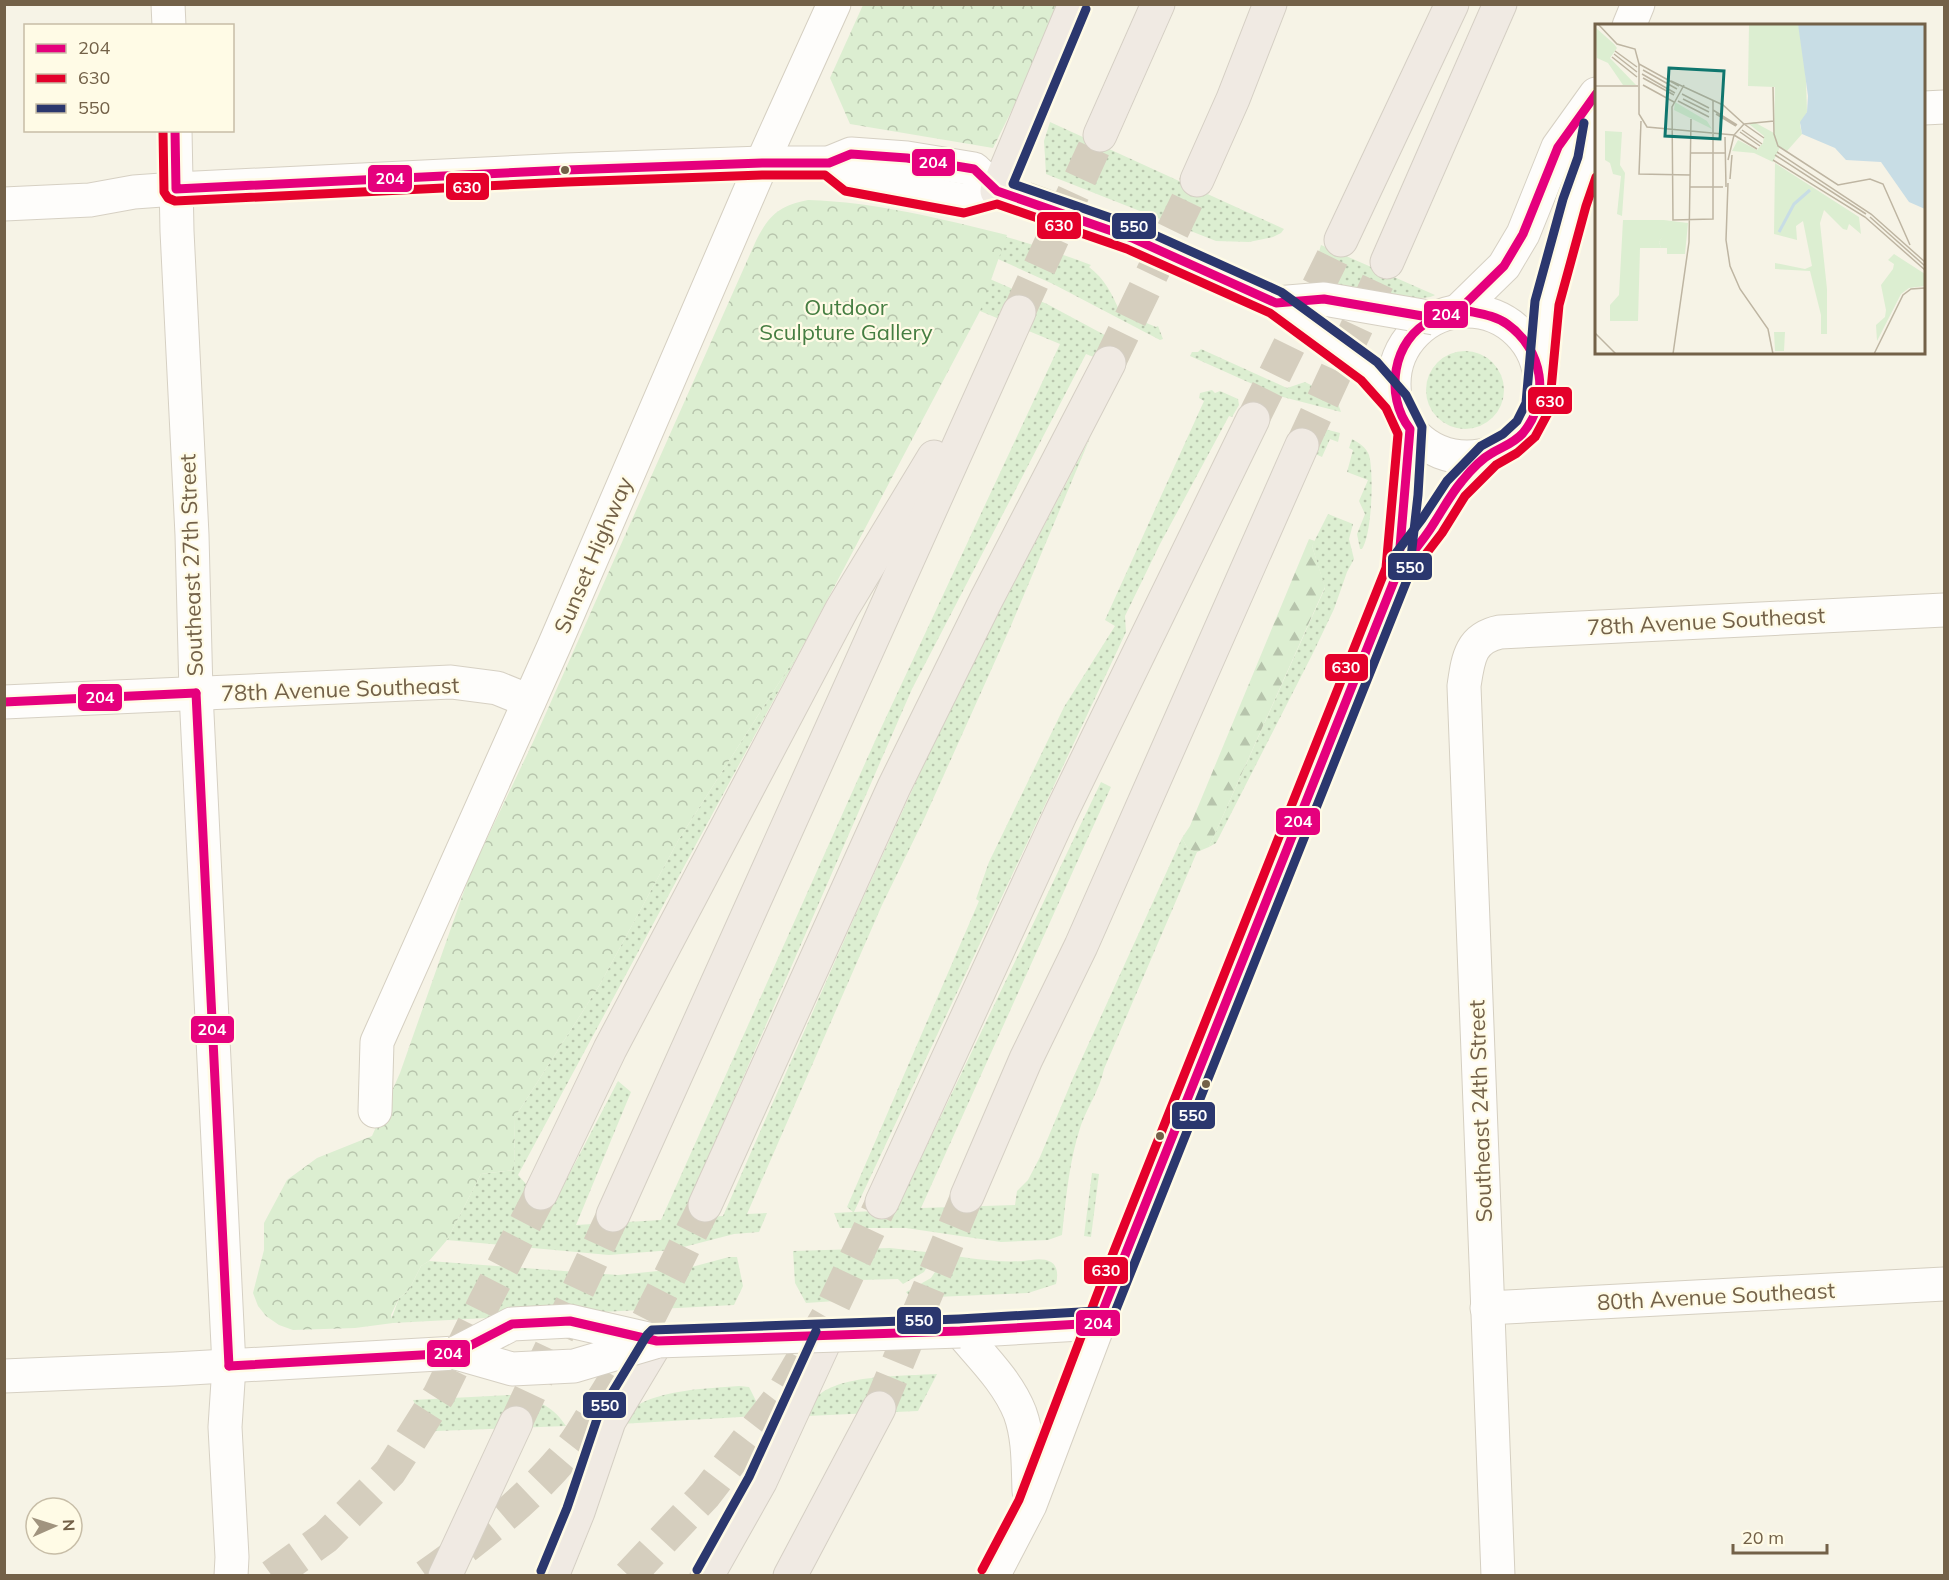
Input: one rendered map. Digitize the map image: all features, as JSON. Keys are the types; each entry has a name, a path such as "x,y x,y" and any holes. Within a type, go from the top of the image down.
{"highway":[{"path":"1011,195 1075,4"},
{"path":"1100,135 1158,4"},
{"path":"1197,180 1233,99 1270,4"},
{"path":"1341,240 1452,4"},
{"path":"1387,262 1500,4"},
{"path":"541,1192 609,1049 842,609 1015,321 613,1215"},
{"path":"705,1205 894,787 986,600 1109,363"},
{"path":"882,1202 1061,813 1253,419"},
{"path":"968,1196 1026,1059 1081,946 1302,445"},
{"path":"706,1575 760,1482 827,1336"},
{"path":"552,1575 578,1512 609,1421 657,1341"},
{"path":"790,1575 879,1408"},
{"path":"445,1575 516,1423"}],"street":[{"path":"168,4 169,24"},
{"name":"Sunset Highway","path":"375,1111 377,1041 559,635 762,163 834,4"},
{"path":"1630,24 1638,4"},
{"path":"1398,571 1406,494 1403,416 1394,377 1401,353 1414,333 1446,315 1504,266 1523,234 1558,147 1595,95"},
{"path":"1925,108 1944,107"},
{"path":"993,1575 1030,1505 1098,1323 1398,571 1432,526 1455,488 1489,455 1510,444 1527,428 1538,406 1548,303 1575,202 1590,160 1595,131"},
{"name":"Southeast 27th Street","path":"175,132 196,693 229,1366 225,1427 231,1575"},
{"path":"4,204 90,200 134,192 176,189 566,170 829,163 848,179 966,201 1011,195 1132,238 1276,303 1369,371 1421,442 1442,453 1465,458 1489,455"},
{"path":"1276,303 1324,299 1446,315 1483,312 1506,321 1525,338 1537,359 1541,383"},
{"name":"78th Avenue Southeast","path":"1473,647 1487,634 1500,632 1944,610"},
{"name":"Southeast 24th Street","path":"1473,647 1466,667 1464,686 1498,1575"},
{"name":"78th Avenue Southeast","path":"4,702 451,682 497,688 529,701"},
{"name":"80th Avenue Southeast","path":"1487,1308 1944,1284"},
{"path":"456,1353 512,1324 570,1322 657,1341 960,1331 1098,1323"},
{"path":"960,1331 990,1365 1019,1413 1027,1444 1030,1505"},
{"path":"4,1376 456,1353 512,1369 574,1366 657,1341"}],"green space":[{"path":"863,5 1064,5 993,148 850,124 830,78"},
{"path":"1050,122 1284,229 1273,237 1249,242 1216,241 1046,174 1044,141"},
{"name":"Outdoor Sculpture Gallery","path":"808,200 884,208 1007,235 980,311 805,642 679,839 599,986 515,1117 514,1170 481,1174 447,1240 429,1261 421,1266 409,1290 399,1298 391,1315 393,1323 355,1328 293,1330 279,1325 266,1316 258,1306 253,1293 264,1250 264,1223 287,1180 317,1158 372,1136 400,1073 470,874 534,740 755,243 770,219 781,209"},
{"path":"888,209 991,233 1091,265 1089,267 1104,282 1120,312 1158,326 1163,339 1160,340 1053,284"},
{"path":"1321,245 1435,295 1427,298 1400,297 1327,283 1318,265"},
{"path":"960,266 1047,304 1114,340 1126,362 1123,365 1109,363 1086,354 912,689 682,1218 723,1216 954,698 1090,438 1010,628 925,817 882,905 747,1214 767,1213 759,1232 734,1234 672,1250 609,1255 447,1240 481,1174 514,1170 515,1117 599,986 679,839 805,642 518,1175 550,1211 618,1081 631,1092 576,1225 661,1220 875,741 1060,344 980,311"},
{"path":"1201,349 1287,388 1305,382 1336,398 1341,412 1279,396 1190,356 1192,352 1198,352"},
{"path":"1465,351 1480,354 1497,368 1504,390 1501,405 1487,422 1465,429 1450,426 1433,412 1426,390 1429,375 1443,358"},
{"path":"1212,390 1215,393 1220,391 1238,399 1239,405 1232,417 1229,416 1160,544 1125,616 1126,632 854,1212 896,1210 1101,782 1111,787 921,1208 1015,1205 1017,1191 1028,1180 1040,1157 1073,1078 1182,838 1188,849 1197,852 1081,1125 1071,1166 1062,1235 1048,1240 1001,1242 906,1228 840,1228 834,1213 853,1212 847,1207 979,901 976,899 989,862 1064,707 1115,626 1105,620 1204,401 1199,398 1200,393"},
{"path":"1313,426 1340,433 1338,442 1330,439 1322,457 1302,448"},
{"path":"1352,439 1366,450 1371,464 1370,517 1362,549 1360,549 1357,534 1365,514 1359,501 1368,480 1347,472 1353,450 1349,448"},
{"path":"1328,514 1353,524 1349,539 1354,559 1312,655 1216,843 1209,847 1325,588 1312,546"},
{"path":"1309,539 1315,541 1312,546 1325,587 1209,847 1197,852 1188,849 1182,838 1190,826"},
{"path":"1092,1173 1099,1174 1091,1237 1084,1236"},
{"path":"890,1248 935,1253 924,1272 903,1284 898,1279 860,1280 850,1300 806,1303 795,1283 793,1251"},
{"path":"946,1255 1004,1261 1048,1260 1056,1269 1056,1284 1028,1293 911,1298 906,1292 931,1278"},
{"path":"737,1257 743,1286 734,1305 393,1323 391,1320 399,1298 409,1290 421,1266 429,1261 618,1275 688,1268"},
{"path":"937,1374 918,1411 807,1416 815,1399 838,1385 890,1376"},
{"path":"749,1387 759,1407 758,1416 620,1424 628,1412 656,1397 691,1390"},
{"path":"510,1395 548,1407 566,1426 429,1433 413,1400"}],"tunnel":[{"path":"1019,312 1100,135"},
{"path":"1109,363 1197,180"},
{"path":"1253,419 1341,240"},
{"path":"1302,445 1387,262"},
{"path":"272,1576 326,1537 390,1472 439,1395 541,1193"},
{"path":"879,1408 967,1196"},
{"path":"629,1576 705,1495 781,1396 832,1308 882,1202"},
{"path":"426,1576 465,1548 521,1501 574,1444 625,1361 705,1205"},
{"path":"516,1423 613,1215"}],"transit line":[{"name":"550","path":"1086,9 1013,184 1137,227 1281,292 1377,362 1406,395 1422,427 1418,495 1409,575 1109,1327"},
{"name":"204","path":"175,132 176,189 566,170 829,163 851,154 907,158 974,169 997,191 1132,238 1276,303 1324,299 1434,318 1458,311 1504,266 1523,234 1558,147 1595,95"},
{"name":"550","path":"1390,561 1447,481 1481,446 1503,434 1517,421 1526,403 1535,301 1563,199 1578,157 1584,123"},
{"name":"630","path":"163,132 164,192 168,198 175,201 567,182 825,175 845,191 964,213 997,204 1127,249 1270,313 1361,380 1386,408 1398,434 1386,568 1108,1266 1019,1500 982,1570"},
{"name":"630","path":"1409,576 1442,533 1465,496 1496,465 1517,453 1535,437 1549,411 1559,305 1595,180"},
{"name":"204","path":"1468,311 1503,321 1519,334 1529,347 1539,375 1540,390 1537,405 1532,420 1523,433 1484,458 1465,477 1426,535 1398,571 1410,429 1397,401 1396,369 1408,340 1419,329 1440,316 1468,311"},
{"name":"204","path":"1398,571 1098,1323 1119,1270 1398,571"},
{"name":"204","path":"196,693 229,1366"},
{"name":"204","path":"4,702 196,693"},
{"name":"550","path":"541,1571 567,1508 598,1416 652,1330 959,1319 1097,1311"},
{"name":"204","path":"229,1366 456,1353 512,1324 570,1321 657,1341 960,1331 1098,1323"},
{"name":"550","path":"697,1570 749,1477 816,1331"}]}
